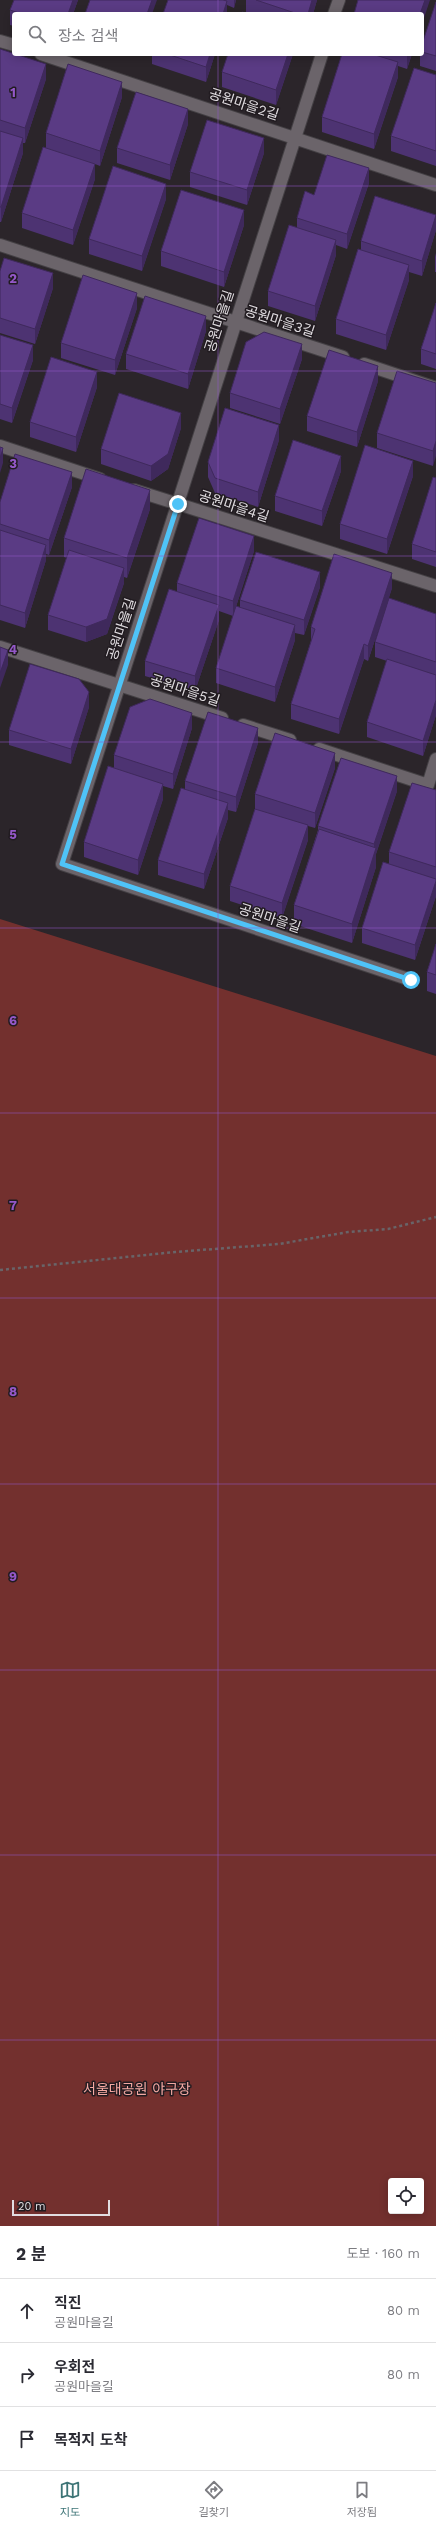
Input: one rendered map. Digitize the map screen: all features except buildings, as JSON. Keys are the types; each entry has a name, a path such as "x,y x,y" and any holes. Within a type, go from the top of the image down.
{"street":[{"path":"335,12 339,0"},
{"path":"0,41 12,44"},
{"name":"공원마을2길","path":"47,56 295,136 436,185"},
{"name":"공원마을길","path":"321,56 234,321 178,504 62,864 411,980"},
{"name":"공원마을3길","path":"0,245 436,388"},
{"name":"공원마을4길","path":"0,446 436,586"},
{"name":"공원마을5길","path":"0,647 428,784 436,759"}],"path":[{"path":"0,1270 175,1252 279,1244 348,1232 388,1229 436,1217"}],"green space":[{"name":"서울대공원 야구장","path":"0,919 436,1056 436,2226 0,2226"}],"route":[{"path":"178,504 62,864 411,980"}]}
